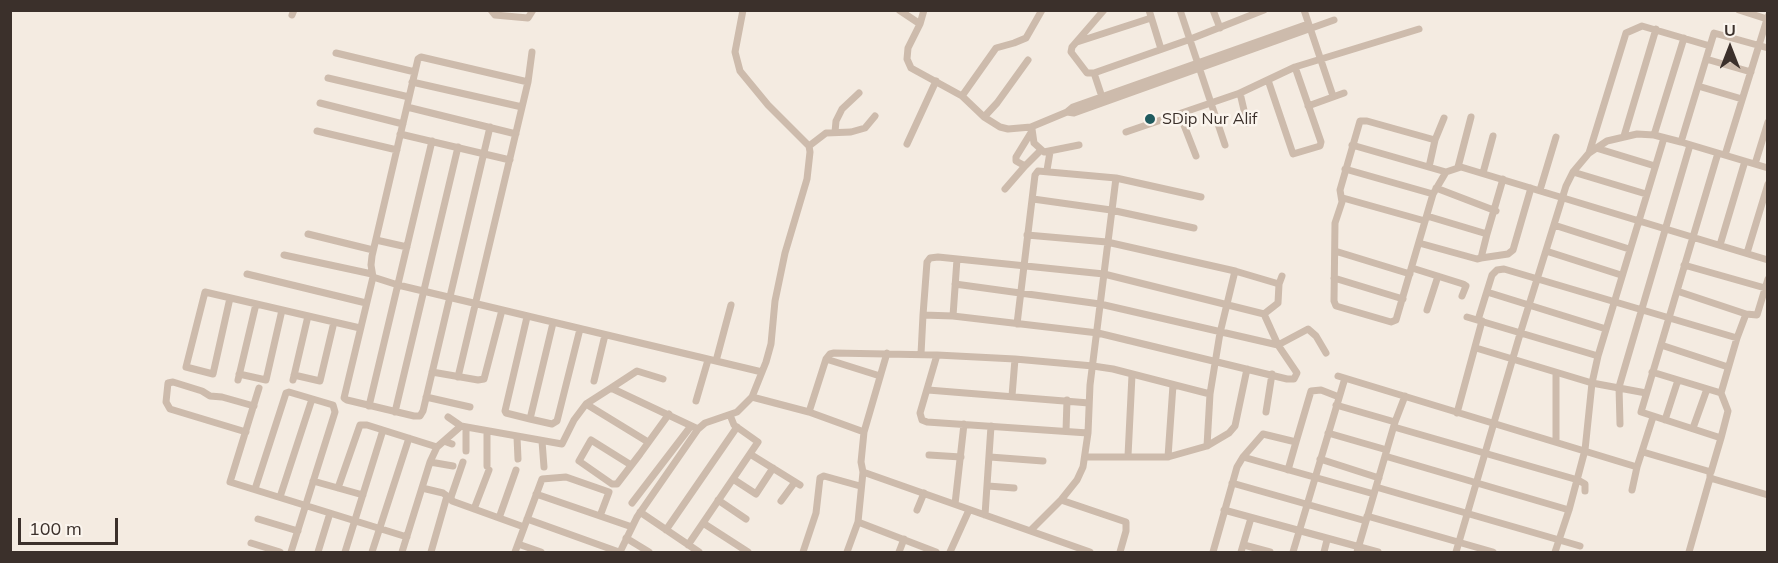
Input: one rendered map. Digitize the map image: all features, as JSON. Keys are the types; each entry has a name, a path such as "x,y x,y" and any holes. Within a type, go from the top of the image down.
{"street":[{"path":"491,10 495,15 528,18 533,10"},
{"path":"632,503 695,427 730,415 741,409 752,397 771,344 785,254 809,170 809,146 768,105 740,71 735,51 743,10"},
{"path":"899,10 920,24"},
{"path":"924,10 908,48 908,64 911,68 962,96 984,117 1008,129 1031,129 1073,107 1103,100 1198,65 1334,20"},
{"path":"962,96 996,48 1026,38 1042,10"},
{"path":"1104,10 1071,46 1071,52 1087,73 1094,73 1188,40 1264,10"},
{"path":"1180,10 1188,40 1225,144"},
{"path":"1213,10 1220,28"},
{"path":"1304,10 1333,96"},
{"path":"1721,438 1641,412 1692,236 1742,99 1767,17 1739,10"},
{"path":"1075,42 1150,14 1161,49"},
{"path":"1593,150 1626,33 1642,26 1710,46"},
{"path":"1126,132 1240,93 1295,67 1419,30"},
{"path":"1624,136 1656,30"},
{"path":"1681,142 1715,32 1767,48"},
{"path":"1654,135 1684,38"},
{"path":"458,378 528,82 532,52"},
{"path":"336,53 415,72"},
{"path":"490,127 420,416 347,400 344,398 372,276 370,265 373,250 418,58 422,57 528,82"},
{"path":"1706,59 1750,72"},
{"path":"984,117 997,104 1028,60"},
{"path":"1269,80 1293,155 1321,144 1295,67"},
{"path":"1094,73 1103,100"},
{"path":"328,78 409,97"},
{"path":"907,144 936,81"},
{"path":"412,82 522,107"},
{"path":"1698,86 1742,99"},
{"path":"836,132 839,114 859,93"},
{"path":"1240,93 1247,123"},
{"path":"1308,106 1344,93"},
{"path":"320,104 403,124"},
{"path":"406,107 516,134"},
{"path":"1180,115 1196,156"},
{"path":"809,146 821,135 864,129 875,116"},
{"path":"1458,167 1471,117"},
{"path":"1429,167 1435,140 1444,118"},
{"path":"1435,140 1360,121 1345,169 1340,190 1343,198 1335,223 1334,301 1336,306 1391,322 1396,320 1435,191 1446,172 1458,167 1767,260"},
{"path":"1755,164 1767,122"},
{"path":"1031,129 1034,143 1041,150 1050,152 1079,145"},
{"path":"1025,166 1016,161 1016,157 1031,129"},
{"path":"317,131 397,150"},
{"path":"400,134 510,160"},
{"path":"1456,552 1529,304 1562,197 1573,172 1593,150 1607,141 1637,134 1654,135 1681,142 1767,168"},
{"path":"1483,173 1493,136"},
{"path":"1540,190 1556,137"},
{"path":"1555,552 1585,450 1592,383 1598,356 1664,138"},
{"path":"369,406 432,141"},
{"path":"1352,145 1446,172"},
{"path":"1620,424 1619,387 1690,145"},
{"path":"395,412 458,147"},
{"path":"1005,189 1041,150"},
{"path":"1593,150 1655,166"},
{"path":"1047,170 1050,152"},
{"path":"1719,245 1745,161"},
{"path":"1345,169 1435,191 1496,211"},
{"path":"1017,324 1035,175 1040,170 1116,178 1201,197"},
{"path":"1573,172 1646,194"},
{"path":"1031,530 1077,480 1085,458 1089,402 1116,178"},
{"path":"1481,258 1496,211 1503,179"},
{"path":"1747,253 1767,184"},
{"path":"1419,243 1477,259 1508,254 1513,250 1531,188"},
{"path":"1343,198 1487,234"},
{"path":"1033,199 1111,210 1194,228"},
{"path":"1554,225 1629,249"},
{"path":"308,234 373,250"},
{"path":"1027,234 1107,242 1235,271 1279,285"},
{"path":"376,240 407,247"},
{"path":"1335,251 1438,276 1466,286 1462,297"},
{"path":"1546,251 1622,275"},
{"path":"284,255 527,317 762,372"},
{"path":"921,354 927,262 930,258 938,257 1104,274 1264,314"},
{"path":"953,316 957,259"},
{"path":"1684,265 1765,288"},
{"path":"1457,413 1476,348 1480,321 1492,275 1500,269 1737,338"},
{"path":"1207,446 1210,393 1220,333 1235,271"},
{"path":"247,274 366,303"},
{"path":"1264,314 1278,303 1282,276"},
{"path":"1427,310 1438,276"},
{"path":"1334,278 1403,299"},
{"path":"1677,291 1746,314 1757,315 1767,279"},
{"path":"955,284 1100,304 1278,345 1308,329 1316,336 1326,353"},
{"path":"230,298 213,374 186,367 204,293 208,292 360,328"},
{"path":"1487,292 1606,329"},
{"path":"256,304 239,377 266,381 282,310"},
{"path":"696,401 731,305"},
{"path":"432,372 478,381 484,379 502,310"},
{"path":"923,315 953,316 1098,333 1293,379 1297,373 1278,345 1264,314"},
{"path":"1689,552 1728,411 1721,393 1746,314"},
{"path":"308,316 293,378 320,381 334,322"},
{"path":"527,317 505,411 530,419 552,424 557,421 579,329"},
{"path":"1467,317 1598,356"},
{"path":"530,419 553,323"},
{"path":"594,381 605,335"},
{"path":"1661,345 1728,367"},
{"path":"1476,348 1556,374 1646,393"},
{"path":"809,412 826,359 834,353 921,354 1093,366 1210,393"},
{"path":"847,552 858,522 864,432 887,353"},
{"path":"937,355 920,413 922,420 1088,433"},
{"path":"826,359 880,376"},
{"path":"1012,396 1015,359"},
{"path":"1085,458 1168,457 1207,446 1229,433 1235,426 1247,369"},
{"path":"448,417 463,427 562,444 574,420 586,404 637,371 663,379"},
{"path":"1652,372 1721,393"},
{"path":"1266,412 1272,374"},
{"path":"1556,374 1556,441"},
{"path":"1128,456 1132,375"},
{"path":"1293,552 1339,397 1341,377 1638,467"},
{"path":"1665,420 1678,381"},
{"path":"246,432 170,409 166,402 168,383 173,382 202,391 210,396 254,406"},
{"path":"1168,457 1173,385"},
{"path":"259,388 230,480 232,483 407,537"},
{"path":"611,388 695,427"},
{"path":"1693,428 1707,389"},
{"path":"928,390 1089,402"},
{"path":"1288,470 1311,391 1321,390 1339,397"},
{"path":"255,489 286,393 290,392 335,407 291,552"},
{"path":"1358,550 1394,425 1405,396"},
{"path":"426,397 470,407"},
{"path":"752,397 809,412 864,432"},
{"path":"280,497 312,399"},
{"path":"1066,431 1067,400"},
{"path":"586,404 648,442"},
{"path":"1336,405 1394,425 1578,480 1585,484 1585,491"},
{"path":"631,465 591,440 579,461 616,484 631,465 669,414"},
{"path":"688,545 758,442 734,425 730,415"},
{"path":"1632,490 1653,417"},
{"path":"338,488 358,427 363,424 437,447"},
{"path":"955,504 964,424"},
{"path":"985,514 992,426"},
{"path":"402,552 430,462 437,447 463,427"},
{"path":"463,427 466,451"},
{"path":"463,462 451,497 452,501 499,518 526,523 619,552 640,512 695,427"},
{"path":"666,530 737,427"},
{"path":"345,552 383,430"},
{"path":"474,509 488,468 487,431"},
{"path":"1328,433 1477,484 1569,510"},
{"path":"1213,552 1237,467 1243,457 1263,434 1296,442"},
{"path":"516,437 518,459"},
{"path":"372,552 409,438"},
{"path":"444,441 452,444"},
{"path":"542,441 544,468"},
{"path":"1643,452 1767,495"},
{"path":"750,454 797,484 781,501"},
{"path":"929,455 961,457"},
{"path":"990,457 1043,462"},
{"path":"1243,457 1316,478 1468,513 1580,546"},
{"path":"1320,459 1378,478"},
{"path":"430,462 453,466"},
{"path":"733,479 756,494 773,468"},
{"path":"499,518 516,470"},
{"path":"863,472 1090,552"},
{"path":"803,552 816,513 820,477 824,476 860,486"},
{"path":"515,552 542,479 567,477 609,492 600,516"},
{"path":"314,481 363,495"},
{"path":"1232,483 1492,552"},
{"path":"988,486 1014,488"},
{"path":"422,488 447,496 431,552"},
{"path":"917,510 924,493"},
{"path":"536,494 632,527"},
{"path":"718,500 746,519"},
{"path":"1061,500 1126,522 1120,552"},
{"path":"950,552 969,510"},
{"path":"1224,510 1358,550 1378,552"},
{"path":"640,512 699,552"},
{"path":"318,552 330,513"},
{"path":"1251,518 1242,549 1270,552"},
{"path":"258,519 298,531"},
{"path":"858,522 936,552"},
{"path":"703,523 748,552"},
{"path":"626,538 649,552"},
{"path":"899,552 904,540"},
{"path":"1324,552 1327,540"},
{"path":"251,543 264,550 280,552"},
{"path":"518,544 541,552"}],"place":[{"name":"SDip Nur Alif","path":"1150,119"}]}
